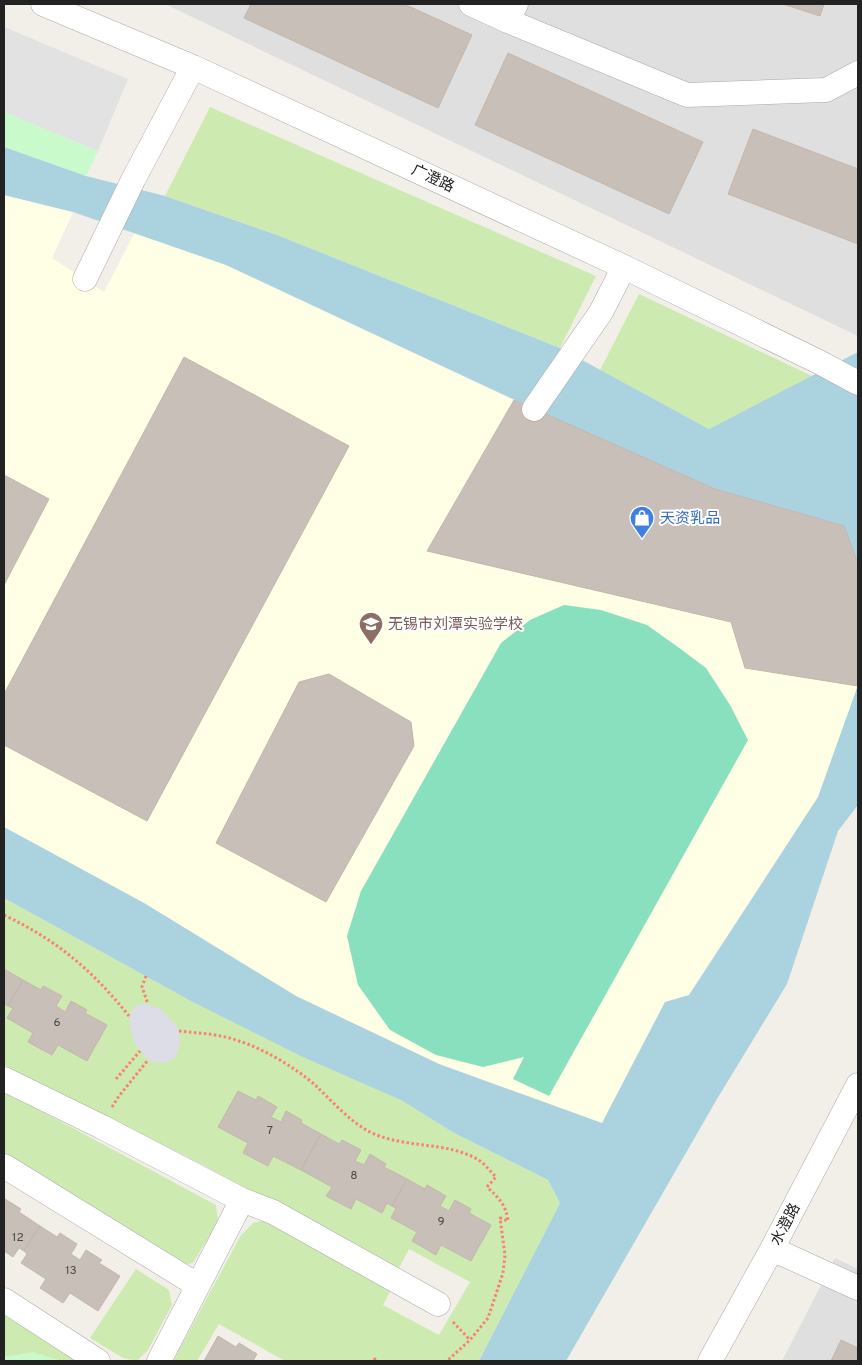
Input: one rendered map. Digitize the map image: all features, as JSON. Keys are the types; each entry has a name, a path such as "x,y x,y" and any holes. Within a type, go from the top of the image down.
{"street":[{"name":"广澄路","path":"43,4 193,67 624,267 858,383"},
{"path":"471,4 512,12 687,95 826,90 858,73"},
{"path":"85,279 193,67"},
{"path":"534,409 601,312 624,267"},
{"path":"4,1079 102,1127 242,1200 273,1212 438,1304"},
{"name":"水澄路","path":"710,1361 772,1249 858,1085"},
{"path":"4,1166 197,1285"},
{"path":"159,1361 242,1200"},
{"path":"772,1249 858,1288"},
{"path":"4,1300 98,1361"}],"path":[{"path":"4,915 29,927 66,951 106,988 129,1016"},
{"path":"146,976 142,988 148,1004"},
{"path":"179,1031 211,1034 240,1041 256,1048 290,1067 313,1083 350,1118 369,1131 391,1141 448,1148 478,1159 496,1177 487,1187 501,1200 507,1210 508,1221 500,1218 505,1255 503,1273 488,1318 470,1340 446,1361"},
{"path":"116,1079 140,1051"},
{"path":"102,1127 119,1096 148,1060"}],"shaded area":[{"path":"165,4 858,4 858,336"},
{"path":"4,27 128,79 98,151 4,112"},
{"name":"无锡市刘潭实验学校","path":"4,195 73,212 52,258 104,292 135,232 226,265 514,400 428,551 731,622 745,668 858,686 818,797 689,995 665,1002 602,1123 439,1064 296,996 144,903 4,827"},
{"path":"148,1004 163,1011 179,1031 180,1043 177,1053 172,1060 164,1063 148,1060 134,1042 129,1016 137,1005"},
{"path":"835,1258 858,1269 858,1361 782,1361"}],"green space":[{"path":"210,107 596,276 560,348 277,235 165,196"},
{"path":"4,112 98,151 86,176 4,147"},
{"path":"639,294 812,376 709,429 600,370"},
{"path":"564,605 601,610 647,625 682,650 706,668 730,705 748,740 549,1096 513,1079 524,1057 483,1067 436,1055 390,1030 358,985 347,936 361,891 501,643 530,620"},
{"path":"4,898 189,1000 401,1100 454,1133 548,1180 560,1203 479,1361 285,1361 219,1324 197,1361 173,1361 241,1235 253,1223 269,1219 392,1288 383,1305 439,1335 470,1282 409,1249 398,1270 201,1164 4,1065"},
{"path":"4,1091 216,1205 218,1222 193,1263 177,1266 4,1159"},
{"path":"136,1269 169,1290 172,1305 148,1350 137,1361 123,1358 90,1338"},
{"path":"4,1311 85,1361 4,1361"},
{"path":"33,1352 61,1361 4,1361 4,1357"}],"water":[{"path":"4,147 86,176 165,196 277,235 560,348 709,429 858,352 858,564 844,526 715,489 534,409 226,265 73,212 4,195"},
{"path":"858,685 858,805 838,831 787,984 717,1099 566,1361 479,1361 560,1203 548,1180 454,1133 401,1100 305,1058 189,1000 4,898 4,827 144,903 296,996 439,1064 602,1123 665,1002 689,995 818,797"}],"building":[{"path":"251,4 404,4 472,35 438,108 244,18"},
{"path":"783,4 824,4 820,16"},
{"path":"508,53 703,142 669,214 475,125"},
{"path":"753,129 858,169 858,244 728,194"},
{"path":"184,357 349,446 147,821 4,745 4,694"},
{"name":"天资乳品","path":"514,400 715,489 844,526 858,564 858,686 745,668 731,622 427,551"},
{"path":"4,475 49,499 4,585"},
{"path":"329,674 411,722 414,746 326,902 216,843 299,682"},
{"path":"4,969 23,980 8,1006 4,1004"},
{"path":"23,980 41,990 43,986 62,996 56,1006 65,1012 71,1001 87,1010 85,1013 107,1025 87,1061 58,1045 52,1055 28,1042 33,1033 7,1018 13,1008 8,1006"},
{"path":"238,1091 256,1100 258,1096 277,1107 271,1117 281,1122 286,1111 302,1120 301,1123 321,1134 301,1170 273,1156 268,1166 243,1153 248,1143 218,1127"},
{"path":"321,1134 339,1144 342,1140 361,1150 355,1161 364,1165 370,1154 386,1164 384,1167 407,1179 392,1206 387,1203 382,1213 356,1199 351,1209 326,1196 332,1187 301,1170"},
{"path":"407,1179 425,1189 427,1185 446,1196 440,1206 449,1211 455,1200 471,1209 469,1213 491,1225 471,1261 441,1245 436,1255 412,1241 417,1232 391,1218 396,1208 392,1206"},
{"path":"5,1199 21,1209 19,1212 40,1226 24,1251 19,1248 13,1257 4,1251"},
{"path":"40,1226 57,1237 60,1233 77,1244 71,1254 80,1260 86,1250 102,1260 99,1263 120,1276 98,1311 70,1293 63,1303 40,1288 46,1279 21,1263 27,1254 24,1251"},
{"path":"218,1336 236,1347 239,1343 257,1354 253,1361 204,1361"},
{"path":"841,1340 858,1348 858,1361 831,1361"}],"place":[{"name":"天资乳品","path":"642,539"},
{"name":"无锡市刘潭实验学校","path":"371,645"}]}
